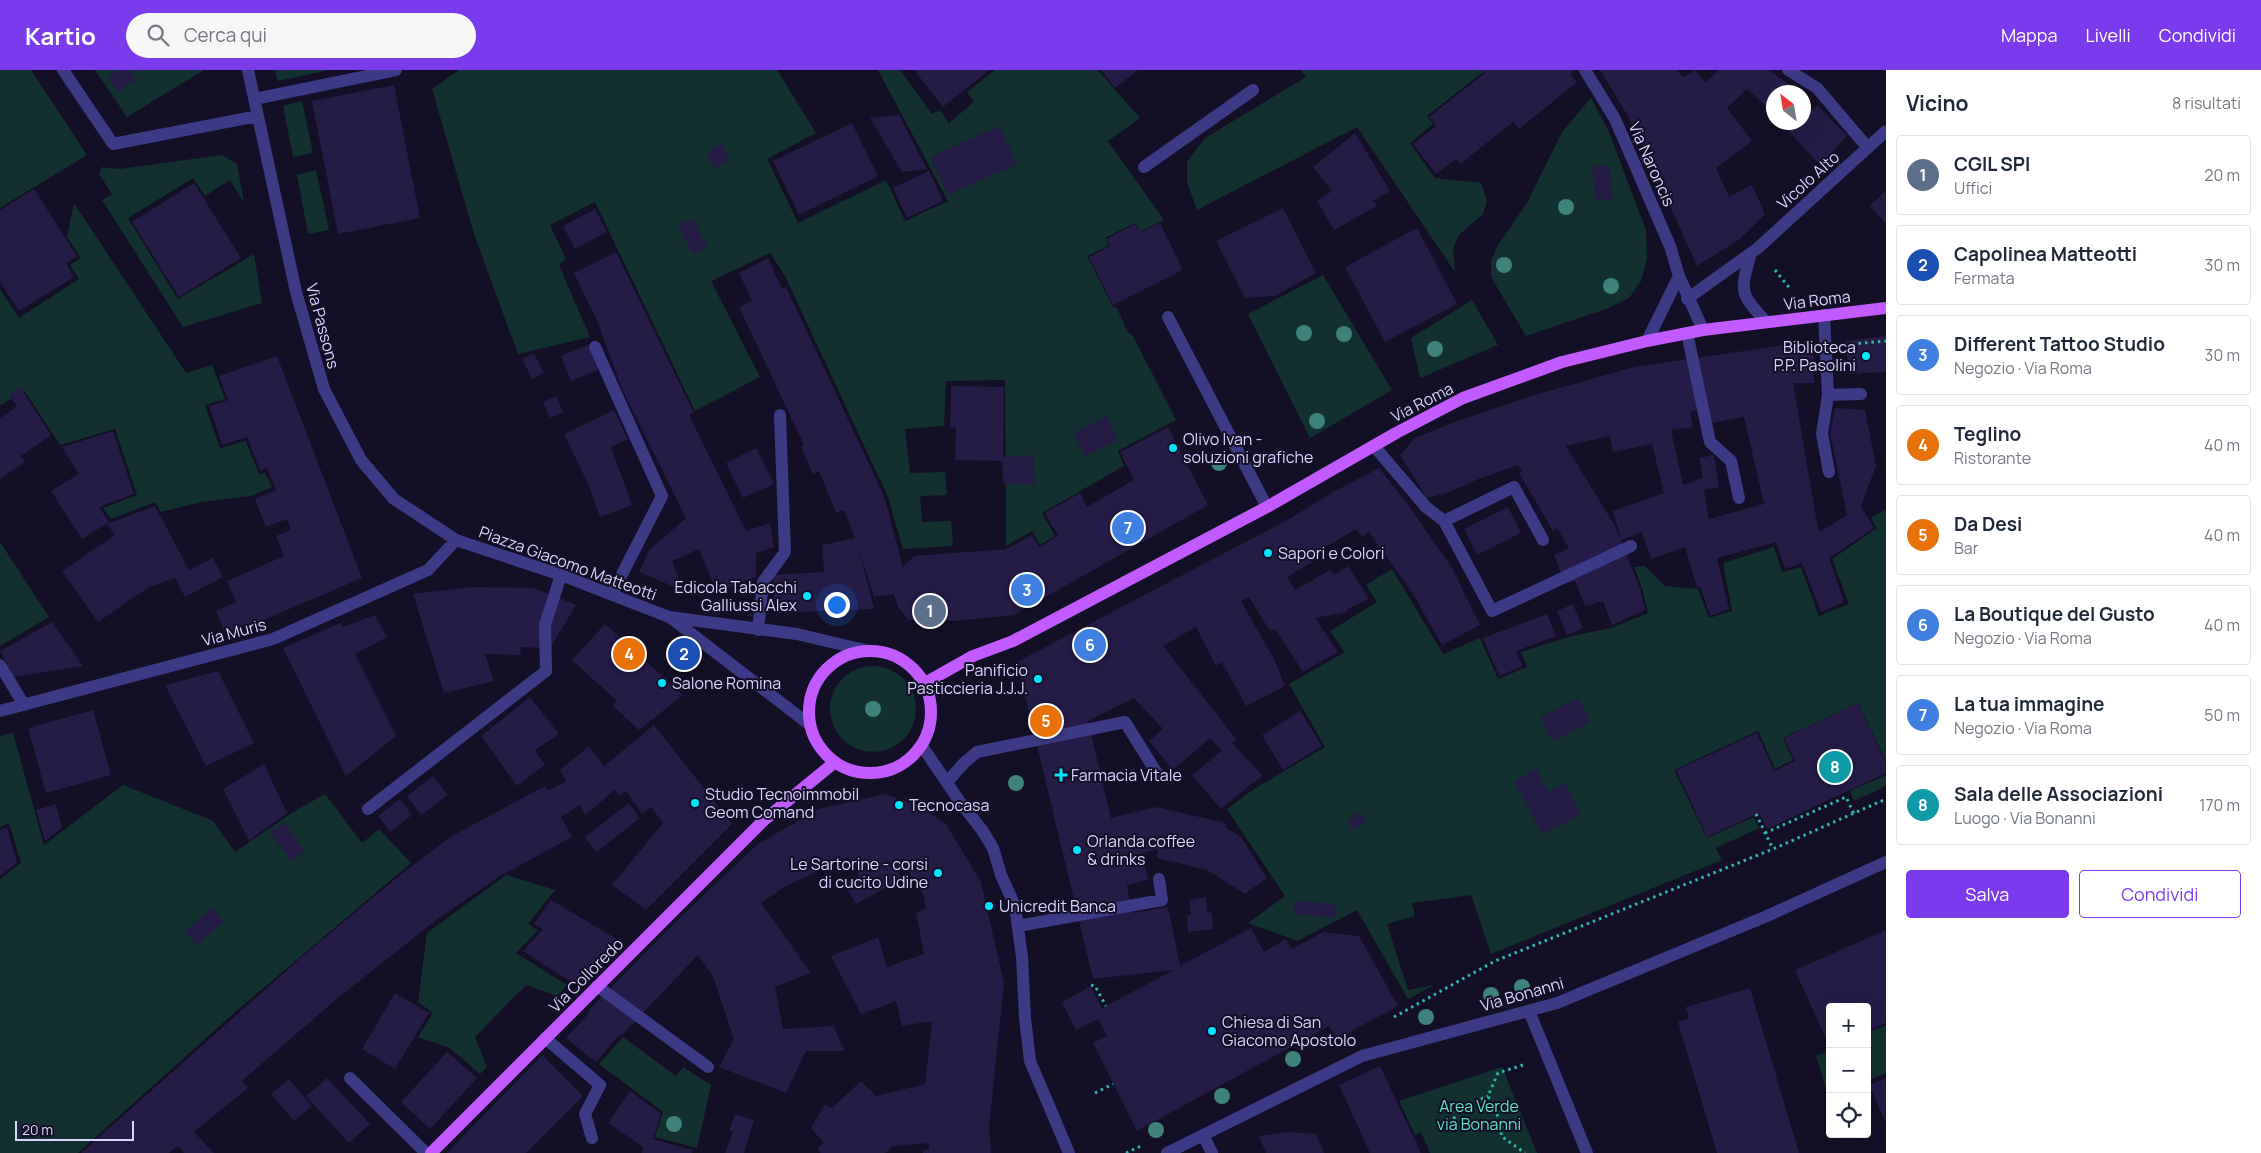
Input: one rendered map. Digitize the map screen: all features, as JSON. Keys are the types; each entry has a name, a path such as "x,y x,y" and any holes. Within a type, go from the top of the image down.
{"main road":[{"name":"Via Roma","path":"925,683 973,656 1013,640 1267,507 1463,398 1562,362 1647,341 1703,330 1886,308"},
{"name":"Piazza Giacomo Matteotti","path":"869,651 886,652 902,659 915,670 925,683 932,715 922,746 896,768 875,773 854,771 835,762 824,752 815,740 810,725 809,707 812,690 821,674 834,662 850,654 869,651"},
{"name":"Via Colloredo","path":"431,1153 764,820 835,762"}],"street":[{"path":"63,70 113,144 258,116"},
{"name":"Via Passons","path":"248,70 296,292 324,389 361,460 394,499 456,540"},
{"path":"254,99 396,70"},
{"name":"Via Naroncis","path":"1585,70 1615,119 1670,246 1687,299 1703,330"},
{"path":"1788,70 1817,88 1868,148"},
{"path":"1144,167 1253,90"},
{"name":"Vicolo Alto","path":"1687,299 1755,250 1886,131"},
{"path":"1755,250 1742,284 1747,301 1766,322"},
{"path":"1647,341 1679,276"},
{"path":"1824,315 1828,395 1822,434 1829,472"},
{"path":"1168,317 1267,507"},
{"path":"1687,334 1710,442 1731,462 1739,498"},
{"path":"595,348 662,496 612,594"},
{"path":"1828,395 1861,394"},
{"path":"758,630 763,582 785,552 780,415"},
{"path":"1374,446 1426,507 1444,521 1492,611 1631,546"},
{"path":"1444,521 1514,487 1543,540"},
{"name":"Piazza Giacomo Matteotti","path":"456,540 561,575 669,617 797,634 869,651"},
{"name":"Via Muris","path":"0,711 273,639 428,570 456,540"},
{"path":"368,809 546,671 546,625 561,575"},
{"name":"Piazza Giacomo Matteotti","path":"669,617 810,725"},
{"path":"0,666 24,705"},
{"path":"947,782 964,763 978,752 1125,722 1158,775"},
{"path":"922,746 993,848 1001,875 1015,906 1022,957 1025,1018 1030,1061 1069,1153"},
{"name":"Via Bonanni","path":"1167,1153 1362,1056 1558,1003 1767,916 1886,862"},
{"path":"1018,926 1162,900 1159,879"},
{"path":"597,986 708,1067"},
{"path":"1529,1011 1587,1153"},
{"path":"545,1038 600,1086 585,1114 592,1138"},
{"path":"350,1078 426,1153"},
{"path":"1203,1135 1212,1153"}],"path":[{"path":"1755,250 1790,290 1800,289"},
{"path":"1765,833 1846,797 1854,814"},
{"path":"1386,1022 1495,961 1773,849 1886,799"},
{"path":"1756,814 1773,849"},
{"path":"1091,985 1095,986 1106,1006"},
{"path":"1457,1125 1452,1112 1488,1096 1498,1073 1548,1057"},
{"path":"1095,1093 1113,1084"},
{"path":"1488,1096 1502,1125 1501,1136 1525,1153"},
{"path":"1126,1153 1144,1144"}],"green space":[{"path":"0,70 31,70 87,155 0,208"},
{"path":"95,70 204,70 127,117"},
{"path":"275,70 330,70 278,81"},
{"path":"459,70 777,70 816,133 767,159 798,223 886,180 905,221 948,201 878,70 900,70 932,114 940,110 949,123 974,102 967,92 995,70 1098,70 1140,118 1108,141 1164,220 1140,232 1135,223 1105,238 1108,246 1087,256 1113,307 1117,308 1127,331 1133,336 1176,420 1118,451 1124,466 1042,513 1055,536 1040,545 1032,531 1006,546 1005,380 946,381 944,426 905,429 910,473 945,472 947,495 920,496 922,522 951,521 953,546 903,549 888,497 785,276 770,253 711,281 760,377 695,411 595,202 550,225 566,259 559,265 590,337 518,354 474,234 432,89"},
{"path":"1301,70 1481,70 1483,72 1427,116 1433,124 1410,143 1435,178 1481,183 1487,201 1483,214 1459,235 1453,248 1455,272 1357,127 1197,210 1187,182 1187,162 1205,138 1306,77"},
{"path":"1591,98 1609,132 1646,230 1647,259 1641,281 1629,298 1606,309 1526,336 1491,277 1491,261 1498,245 1527,203 1562,132"},
{"path":"302,101 313,153 293,157 283,106"},
{"path":"222,155 237,164 244,203 230,180 205,196 193,178 128,218 178,299 254,254 262,303 183,327 102,200 112,194 99,174 102,167 119,169"},
{"path":"316,170 329,230 308,234 297,175"},
{"path":"74,203 186,373 212,365 225,399 205,405 220,448 246,441 259,474 265,473 272,487 251,496 201,502 161,512 155,502 111,519 103,508 137,495 115,429 60,445 24,390 0,406 0,289 19,318 79,279 70,265 81,258 67,237"},
{"path":"1323,275 1392,390 1310,438 1248,314"},
{"path":"1472,300 1498,345 1420,378 1411,338"},
{"path":"1886,509 1886,761 1858,703 1783,738 1793,760 1775,769 1758,731 1674,770 1707,838 1754,817 1759,828 1716,848 1722,860 1491,954 1471,895 1412,903 1415,916 1387,924 1408,990 1434,985 1408,999 1357,910 1297,941 1248,923 1285,896 1227,809 1254,789 1325,747 1289,684 1345,652 1330,631 1377,602 1366,585 1392,569 1443,654 1480,638 1498,679 1527,667 1521,652 1572,636 1611,628 1648,613 1642,588 1634,567 1645,566 1665,586 1698,589 1709,618 1732,611 1723,563 1774,547 1782,572 1801,567 1819,616 1849,604 1832,559 1877,528 1871,518"},
{"path":"0,542 49,617 0,646"},
{"path":"873,666 889,669 897,673 909,685 913,693 916,709 913,725 909,733 897,745 889,749 873,752 857,749 849,745 837,733 833,725 830,709 833,693 837,685 849,673 857,669"},
{"path":"13,733 44,845 123,785 213,821 235,852 293,812 325,794 362,843 379,829 411,863 234,1013 78,1153 0,1153 0,879 21,863 9,823 0,827 0,736"},
{"path":"1886,775 1886,786 1854,801 1850,791"},
{"path":"506,875 555,890 528,924 538,930 516,953 567,985 557,996 526,985 475,1037 487,1067 480,1074 450,1048 418,1037 433,1013 418,1002 427,933"},
{"path":"1886,1025 1886,1073 1871,1079 1871,1048 1871,1031"},
{"path":"623,1037 676,1076 683,1067 711,1085 697,1148 655,1137 663,1112 599,1064"},
{"path":"1826,1052 1826,1088 1816,1056"},
{"name":"Area Verde via Bonanni","path":"1502,1067 1537,1153 1430,1153 1421,1132 1415,1135 1399,1101"}],"building":[{"path":"119,70 130,70 136,80 118,92 108,77"},
{"path":"914,70 990,70 943,107"},
{"path":"1101,70 1138,70 1115,88"},
{"path":"1482,70 1575,70 1570,74 1577,82 1519,129 1513,122 1460,164 1456,159 1436,174 1413,144 1436,126 1429,117 1485,73"},
{"path":"1600,70 1677,70 1683,77 1695,70 1705,82 1719,70 1768,70 1790,85 1766,85 1766,106 1747,89 1727,108 1752,141 1716,168 1729,197 1752,185 1765,214 1740,239 1697,266 1628,116"},
{"path":"394,85 420,218 338,234 312,101"},
{"path":"1817,105 1847,136 1820,165 1788,131 1811,130 1811,111"},
{"path":"899,115 927,169 902,172 870,118"},
{"path":"852,123 878,176 799,215 773,161"},
{"path":"999,126 1017,164 948,195 930,157"},
{"path":"1355,133 1390,191 1373,201 1377,206 1334,230 1317,201 1332,191 1313,167"},
{"path":"721,144 730,160 715,169 706,153"},
{"path":"1609,165 1613,199 1596,201 1592,167"},
{"path":"929,171 943,201 907,218 893,188"},
{"path":"194,183 241,258 179,297 132,222"},
{"path":"34,189 77,256 66,263 74,277 19,311 0,282 0,210"},
{"path":"1886,190 1886,224 1870,206"},
{"path":"1283,208 1316,273 1275,296 1245,298 1216,241"},
{"path":"595,209 607,232 575,249 563,226"},
{"path":"692,218 707,247 693,255 678,226"},
{"path":"1160,223 1183,270 1113,305 1089,257 1110,246 1106,239 1135,224 1140,233"},
{"path":"1417,228 1457,304 1385,342 1345,267"},
{"path":"616,252 694,413 689,415 746,531 770,523 774,547 756,553 756,577 717,592 699,549 672,561 684,591 639,572 649,550 686,518 622,389 598,323 574,273"},
{"path":"768,258 782,289 786,287 884,496 903,567 914,556 1007,549 1032,535 1039,547 1058,536 1045,513 1080,493 1087,507 1134,480 1120,452 1168,427 1208,505 1014,615 956,621 909,620 898,607 894,594 874,597 859,550 874,609 775,613 773,575 824,572 822,545 855,538 844,510 836,513 819,471 813,474 801,447 804,445 739,307 752,301 739,273"},
{"name":"Biblioteca P.P. Pasolini","path":"1886,336 1886,372 1849,374 1845,341"},
{"path":"1813,341 1814,383 1793,383 1818,529 1821,531 1847,515 1830,433 1835,408 1865,410 1876,466 1861,506 1874,528 1829,558 1844,602 1821,612 1802,563 1785,569 1776,542 1717,558 1729,609 1710,616 1700,586 1697,587 1685,547 1651,559 1642,532 1621,540 1613,511 1664,493 1652,444 1613,452 1610,436 1566,446 1615,526 1640,588 1645,610 1612,625 1603,601 1585,606 1575,581 1565,584 1554,555 1569,548 1557,528 1553,531 1519,473 1522,471 1518,465 1447,493 1427,498 1400,455 1415,438 1455,422 1531,396 1634,367","holes":["1708,407 1711,423 1744,417 1764,504 1709,519 1704,490 1719,487 1714,455 1699,458 1703,478 1683,485 1671,430 1693,427 1690,412"]},
{"path":"588,345 598,370 571,381 561,356"},
{"path":"534,353 544,373 532,379 522,359"},
{"path":"277,356 362,578 247,627 246,624 225,633 216,611 236,602 227,581 284,556 276,536 291,530 287,519 266,527 255,499 276,490 267,468 260,471 247,437 222,445 209,406 228,400 219,376"},
{"path":"951,386 1004,387 1003,457 1033,455 1035,484 1003,484 1002,461 955,460 956,428 950,427"},
{"path":"20,387 51,435 21,456 25,462 0,479 0,418 17,406 9,395"},
{"path":"556,396 563,412 550,418 543,402"},
{"path":"614,410 628,439 611,447 632,505 600,517 589,486 564,434"},
{"path":"1107,416 1118,440 1085,456 1073,433"},
{"path":"113,431 134,494 99,507 109,522 82,539 51,491 79,474 62,447"},
{"path":"756,448 774,484 743,498 726,463"},
{"path":"1379,468 1409,506 1452,568 1480,625 1442,645 1412,592 1369,532 1362,537 1356,529 1314,554 1317,559 1287,577 1295,590 1330,570 1334,575 1348,566 1369,599 1347,609 1348,612 1315,618 1338,652 1303,672 1275,629 1270,631 1249,597 1241,601 1274,659 1285,686 1246,706 1222,662 1216,666 1196,627 1163,646 1237,740 1232,743 1263,776 1221,809 1192,775 1222,751 1210,738 1173,770 1149,741 1163,729 1134,698 1088,721 1111,818 1156,807 1226,823 1225,827 1241,837 1267,878 1245,894 1207,870 1157,858 1158,849 1142,853 1148,880 1127,885 1132,913 1168,907 1180,966 1251,928 1264,952 1286,939 1292,949 1323,932 1359,936 1398,1006 1337,1039 1329,1026 1137,1131 1093,1043 1107,1036 1098,1019 1076,1030 1062,1002 1091,986 1102,1008 1174,970 1093,979 1017,662 1291,518 1333,492"},
{"path":"155,506 189,570 213,558 223,577 185,597 175,578 149,587 98,622 62,571 115,535 107,524"},
{"path":"1508,507 1521,533 1477,555 1464,529"},
{"path":"472,587 534,588 576,605 550,648 521,647 520,655 485,654 494,681 444,693 413,594"},
{"path":"1573,604 1583,628 1567,635 1557,611"},
{"path":"1547,614 1556,636 1516,651 1523,666 1499,676 1483,638"},
{"path":"375,615 387,637 355,654 396,736 346,776 283,648 340,623 343,627"},
{"path":"52,622 83,666 14,677 0,651"},
{"path":"605,624 683,695 639,730 613,706 617,701 572,660"},
{"path":"218,671 254,743 206,766 165,685"},
{"path":"530,697 559,734 535,750 545,765 517,786 481,736"},
{"path":"1578,698 1590,722 1552,741 1540,718"},
{"path":"1858,703 1886,763 1886,773 1767,829 1759,813 1707,837 1676,770 1757,733 1774,771 1795,761 1784,738"},
{"path":"93,710 111,775 46,793 28,728"},
{"path":"1300,711 1322,746 1283,770 1262,735"},
{"path":"654,725 732,824 646,910 612,885 663,823 651,807 642,814 626,791 619,796 615,790 585,815 580,805 561,817 572,837 500,876 435,921 340,996 242,1081 248,1088 194,1132 214,1153 184,1153 178,1146 169,1153 81,1153 304,955 400,875 450,837 545,786 548,791 566,781 560,770 589,746 604,766"},
{"path":"264,764 287,813 249,841 223,789"},
{"path":"1536,769 1548,792 1565,783 1581,815 1542,834 1514,781"},
{"path":"433,776 448,795 421,815 407,796"},
{"path":"885,794 919,806 946,824 981,882 1004,983 989,1127 991,1153 923,1153 923,1151 929,1149 929,1143 893,1146 885,1153 821,1153 817,1149 824,1143 811,1128 824,1105 832,1108 861,1081 876,1096 925,1084 932,1021 902,1026 896,1001 861,1014 831,956 878,937 887,967 924,954 916,912 926,909 924,896 902,859 893,864 902,879 856,904 844,883 859,876 848,857 784,887 761,903 811,973 775,987 783,1029 833,1026 845,1051 806,1051 786,1093 719,1067 734,1039 713,976 698,955 621,1036 620,1034 596,1062 566,1038 590,1012 589,1010 673,924 758,844 818,809"},
{"path":"400,799 412,815 390,832 378,816"},
{"path":"629,803 640,818 596,852 585,837"},
{"path":"56,804 62,828 45,841 36,810"},
{"path":"1360,812 1366,821 1353,830 1347,821"},
{"path":"284,822 305,851 292,861 270,833"},
{"path":"7,827 17,863 0,876 0,830"},
{"path":"1206,897 1207,913 1212,912 1213,929 1188,932 1187,915 1191,915 1189,900"},
{"path":"551,900 620,941 577,986 523,951 543,929 534,924"},
{"path":"1295,901 1336,904 1335,918 1294,914"},
{"path":"213,908 224,922 196,945 185,931"},
{"path":"1886,930 1886,1023 1871,1030 1871,1003 1826,1003 1826,1039 1795,970"},
{"path":"1750,988 1799,1153 1717,1153 1678,1022 1689,1018 1686,1007"},
{"path":"395,993 429,1013 395,1069 362,1049"},
{"path":"447,1052 477,1078 430,1129 401,1102"},
{"path":"542,1055 583,1096 526,1153 447,1153"},
{"path":"1380,1066 1421,1153 1370,1153 1339,1085"},
{"path":"327,1078 370,1124 349,1143 306,1096"},
{"path":"1886,1078 1886,1124 1871,1090 1871,1084"},
{"path":"289,1079 312,1106 294,1121 271,1094"},
{"path":"630,1091 661,1114 653,1139 692,1150 692,1153 642,1153 643,1147 608,1123"},
{"path":"735,1114 754,1120 744,1153 725,1153 733,1131 729,1131"},
{"path":"1288,1132 1316,1134 1324,1153 1266,1153 1259,1136"}],"place":[{"name":"Biblioteca P.P. Pasolini","path":"1866,356"},
{"name":"Olivo Ivan - soluzioni grafiche","path":"1173,448"},
{"name":"La tua immagine","path":"1128,528"},
{"name":"Sapori e Colori","path":"1268,553"},
{"name":"Different Tattoo Studio","path":"1027,590"},
{"name":"Edicola Tabacchi Galliussi Alex","path":"807,596"},
{"name":"CGIL SPI","path":"930,611"},
{"name":"La Boutique del Gusto","path":"1090,645"},
{"name":"Teglino","path":"629,654"},
{"name":"Capolinea Matteotti","path":"684,654"},
{"name":"Panificio Pasticcieria J.J.J.","path":"1038,679"},
{"name":"Salone Romina","path":"662,683"},
{"name":"Da Desi","path":"1046,721"},
{"name":"Sala delle Associazioni","path":"1835,767"},
{"name":"Farmacia Vitale","path":"1061,775"},
{"name":"Studio Tecnoimmobil Geom Comand","path":"695,803"},
{"name":"Tecnocasa","path":"899,805"},
{"name":"Orlanda coffee & drinks","path":"1077,850"},
{"name":"Le Sartorine - corsi di cucito Udine","path":"938,873"},
{"name":"Unicredit Banca","path":"989,906"},
{"name":"Chiesa di San Giacomo Apostolo","path":"1212,1031"}]}
